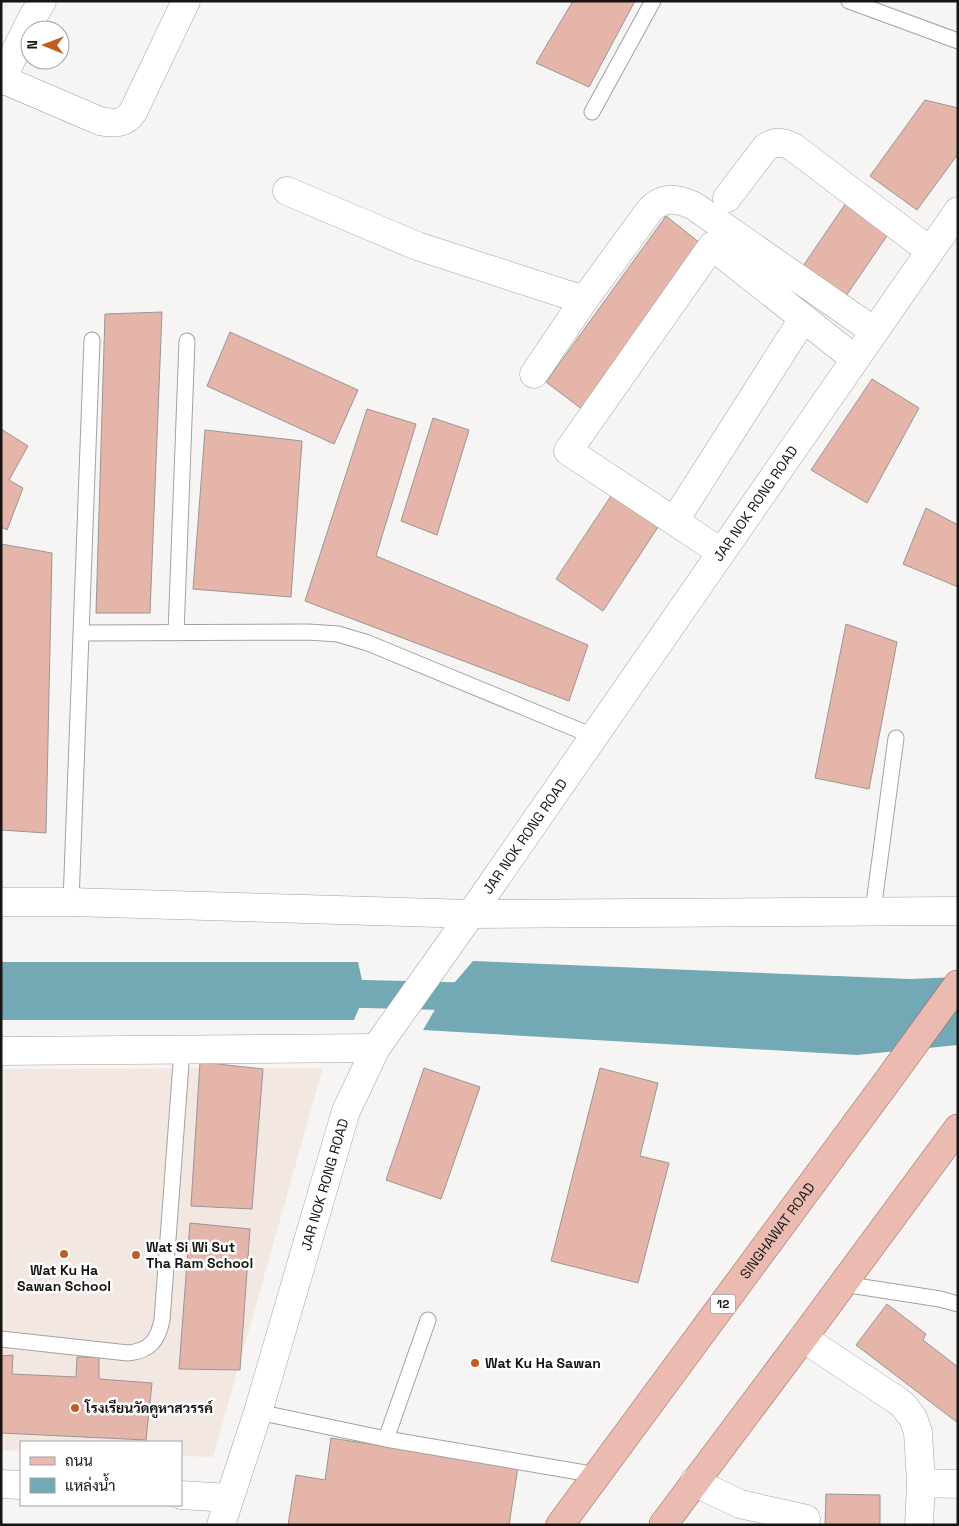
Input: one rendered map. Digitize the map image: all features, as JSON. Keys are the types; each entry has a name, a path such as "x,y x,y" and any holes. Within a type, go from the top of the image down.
{"main road":[{"name":"SINGHAWAT ROAD","path":"560,1525 958,984"},
{"path":"662,1525 804,1338 958,1128"}],"street":[{"path":"42,1 2,80 100,121 116,123 123,122 133,112 186,1"},
{"path":"727,198 766,147 770,144 784,143 793,147 930,251"},
{"path":"287,191 418,246 584,300"},
{"path":"534,374 584,300 650,210 661,201 674,199 694,206 874,331"},
{"name":"JAR NOK RONG ROAD","path":"221,1525 258,1412 346,1111 376,1048 958,211"},
{"path":"721,552 568,451 712,246 855,359"},
{"path":"675,520 802,319"},
{"path":"1,902 71,902 471,914 958,910"},
{"path":"1,1051 376,1048"},
{"path":"804,1338 898,1401 913,1418 918,1432 921,1483 919,1525"},
{"path":"694,1482 740,1504 806,1519"},
{"path":"921,1483 958,1484"},
{"path":"1,1484 20,1485"},
{"path":"182,1495 229,1498"}],"lane":[{"path":"592,112 653,1"},
{"path":"849,1 958,41"},
{"path":"71,902 92,340"},
{"path":"176,633 187,341"},
{"path":"80,633 308,632 349,637 368,643 593,736"},
{"path":"873,911 896,738"},
{"path":"1,1340 128,1353 138,1352 148,1347 155,1339 160,1330 162,1320 182,1050"},
{"path":"843,1284 940,1299 958,1304"},
{"path":"386,1439 428,1320"},
{"path":"258,1412 386,1439 597,1475"}],"shaded area":[{"name":"Wat Si Wi Sut Tha Ram School","path":"323,1068 213,1457 182,1456 182,1441 20,1441 20,1451 1,1450 1,1069"}],"water":[{"path":"473,961 910,979 958,977 958,1045 857,1055 423,1030 443,996"},
{"path":"1,962 358,962 365,994 354,1020 1,1020"}],"building":[{"path":"573,1 635,1 589,87 536,63"},
{"path":"925,100 958,108 958,154 917,210 870,176"},
{"path":"848,200 891,230 846,296 803,266"},
{"path":"666,216 700,243 595,419 546,382"},
{"path":"162,312 150,613 96,613 105,314"},
{"path":"230,332 358,390 334,444 207,386"},
{"path":"872,379 919,408 867,503 811,470"},
{"path":"367,409 416,424 376,556 588,645 569,701 305,601"},
{"path":"433,418 469,430 437,535 401,521"},
{"path":"1,429 28,446 9,480 23,488 7,530 1,527"},
{"path":"205,430 302,441 291,597 193,589"},
{"path":"615,490 660,524 603,611 556,579"},
{"path":"926,508 958,525 958,587 903,564"},
{"path":"1,544 52,553 46,833 1,830"},
{"path":"846,624 897,642 869,789 815,778"},
{"path":"200,1062 263,1069 252,1209 191,1206"},
{"path":"424,1068 480,1087 441,1199 386,1180"},
{"path":"600,1068 658,1083 640,1156 669,1163 638,1283 551,1261"},
{"path":"190,1223 250,1229 240,1370 179,1369"},
{"path":"887,1304 926,1334 923,1340 958,1367 958,1423 856,1345"},
{"name":"โรงเรียนวัดคูหาสวรรค์","path":"13,1355 12,1374 76,1377 77,1357 99,1357 99,1379 152,1383 146,1440 1,1433 1,1356"},
{"path":"331,1438 518,1467 509,1525 288,1525 296,1475 325,1480"},
{"path":"826,1494 880,1495 880,1525 825,1525"}],"waterway":[{"path":"327,993 481,997"}],"place":[{"name":"Wat Ku Ha Sawan School","path":"64,1254"},
{"name":"Wat Si Wi Sut Tha Ram School","path":"136,1255"},
{"name":"Wat Ku Ha Sawan","path":"475,1363"},
{"name":"โรงเรียนวัดคูหาสวรรค์","path":"75,1408"}]}
